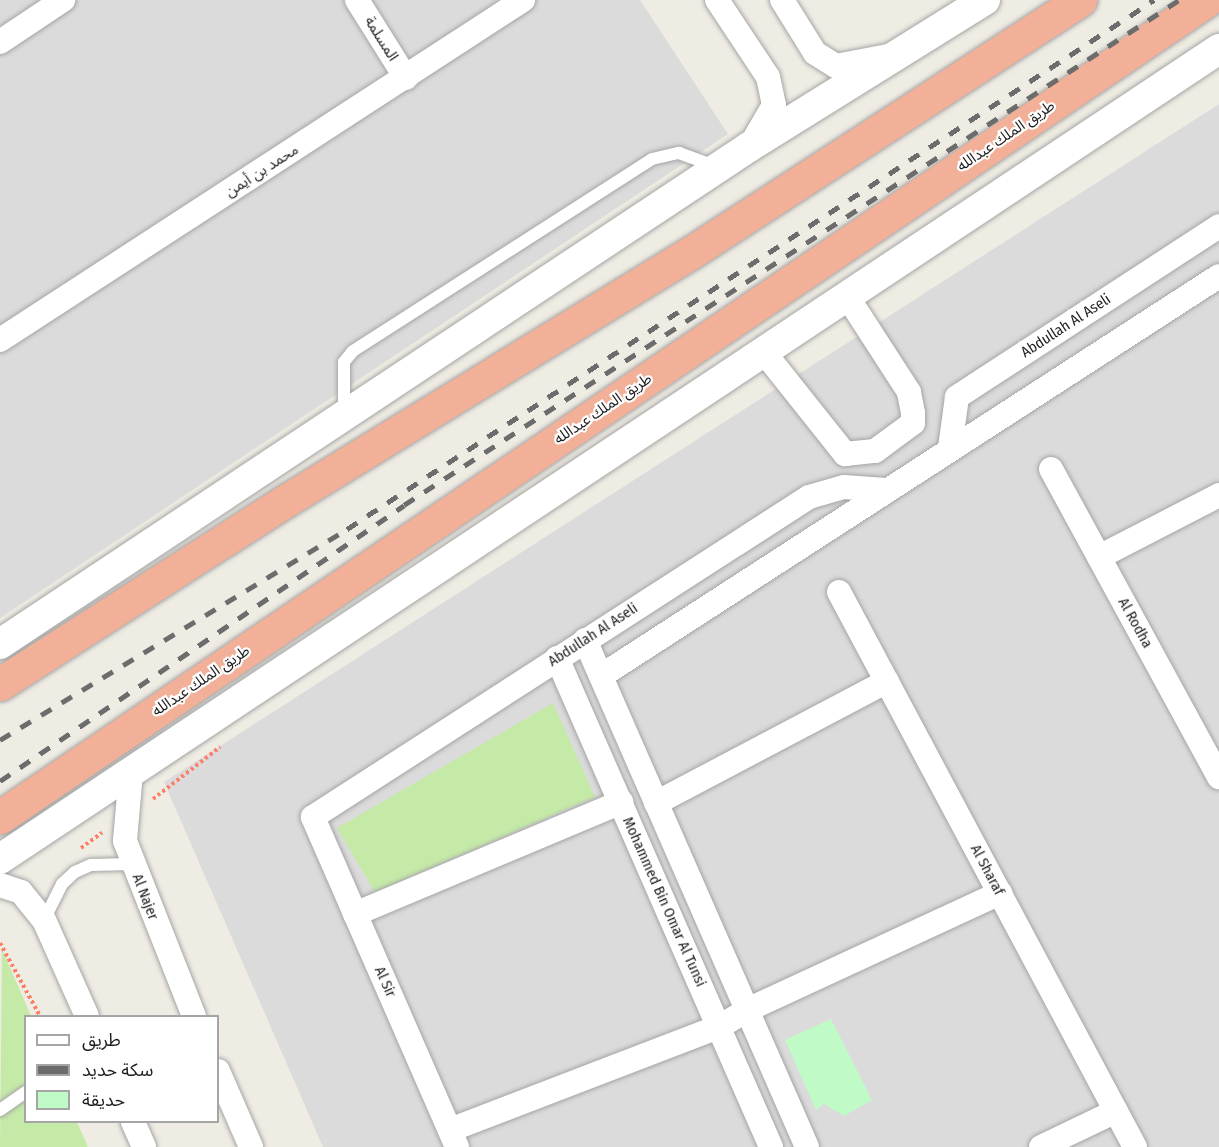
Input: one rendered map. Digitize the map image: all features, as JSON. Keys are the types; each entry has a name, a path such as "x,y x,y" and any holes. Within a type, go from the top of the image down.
{"highway":[{"path":"0,684 287,500 692,252 1080,0"},
{"name":"طريق الملك عبدالله","path":"0,817 1207,0"}],"street":[{"path":"0,42 63,0"},
{"name":"المسلمة","path":"357,0 406,78"},
{"name":"محمد بن أيمن","path":"0,340 406,78 522,0"},
{"path":"717,0 768,77 774,105 749,147"},
{"path":"782,0 815,53 836,66 905,52"},
{"path":"0,644 749,147 905,52 985,0"},
{"path":"0,859 1219,49"},
{"name":"Abdullah Al Aseli","path":"950,448 957,397 1216,235"},
{"path":"601,676 908,475 1219,276"},
{"path":"763,351 845,454 875,451 913,423 909,392 847,296"},
{"path":"886,442 908,475"},
{"name":"Al Rodha","path":"1051,469 1219,777"},
{"name":"Abdullah Al Aseli","path":"313,817 809,497 844,487 886,490"},
{"path":"1099,557 1219,495"},
{"name":"Al Sharaf","path":"839,592 1135,1147"},
{"path":"585,640 807,1147"},
{"name":"Mohammed Bin Omar Al Tunsi","path":"558,658 771,1147"},
{"path":"656,802 887,681"},
{"name":"Al Najer","path":"131,772 125,841 132,864 193,1015"},
{"path":"356,914 621,802"},
{"name":"Al Sir","path":"313,817 453,1139"},
{"path":"0,885 21,892 44,920 86,1015"},
{"path":"453,1139 719,1027 747,1010 1000,893"},
{"path":"219,1073 251,1147"},
{"path":"1041,1147 1116,1111"},
{"path":"133,1123 144,1147"}],"lane":[{"path":"344,414 344,362 363,344 652,159 679,153 718,168"},
{"path":"44,920 62,884 75,872 91,865 132,864"},
{"path":"0,1110 24,1093"}],"path":[{"path":"0,943 39,1015"}],"shaded area":[{"path":"0,0 640,0 728,134 0,618"},
{"path":"1219,104 1219,1147 323,1147 164,782"}],"green space":[{"path":"553,703 595,797 375,892 337,828"},
{"path":"2,949 31,1015 24,1015 24,1123 77,1123 88,1147 0,1147"},
{"path":"831,1019 872,1100 844,1116 824,1104 816,1110 785,1040"}],"railway":[{"path":"0,740 347,529 1154,0"},
{"path":"0,781 404,505 1179,0"}]}
